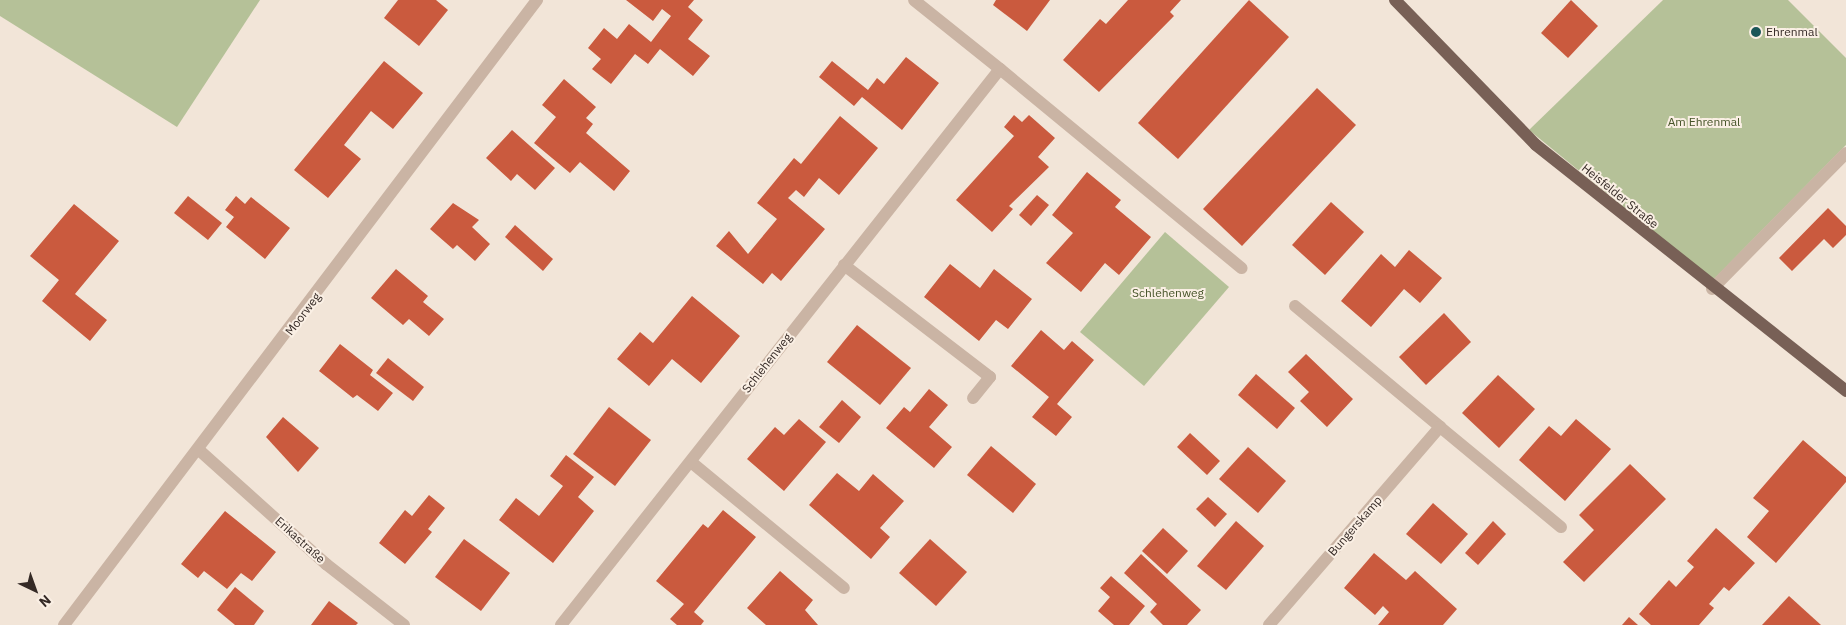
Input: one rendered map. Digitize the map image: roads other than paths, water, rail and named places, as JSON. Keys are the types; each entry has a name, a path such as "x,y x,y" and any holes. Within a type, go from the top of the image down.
{"main road":[{"name":"Heisfelder Straße","path":"1395,0 1536,145 1712,289 1846,391"}],"street":[{"name":"Moorweg","path":"64,625 199,450 538,0"},
{"path":"914,0 1241,268"},
{"name":"Schlehenweg","path":"561,625 1000,69"},
{"path":"1712,289 1846,153"},
{"path":"844,265 990,377 973,398"},
{"path":"1295,306 1562,527"},
{"name":"Bungerskamp","path":"1269,625 1440,427"},
{"name":"Erikastraße","path":"199,450 326,564 404,625"},
{"path":"691,462 844,588"}],"place":[{"name":"Ehrenmal","path":"1756,32"}],"park label":[{"name":"Am Ehrenmal","path":"1704,122"}]}
